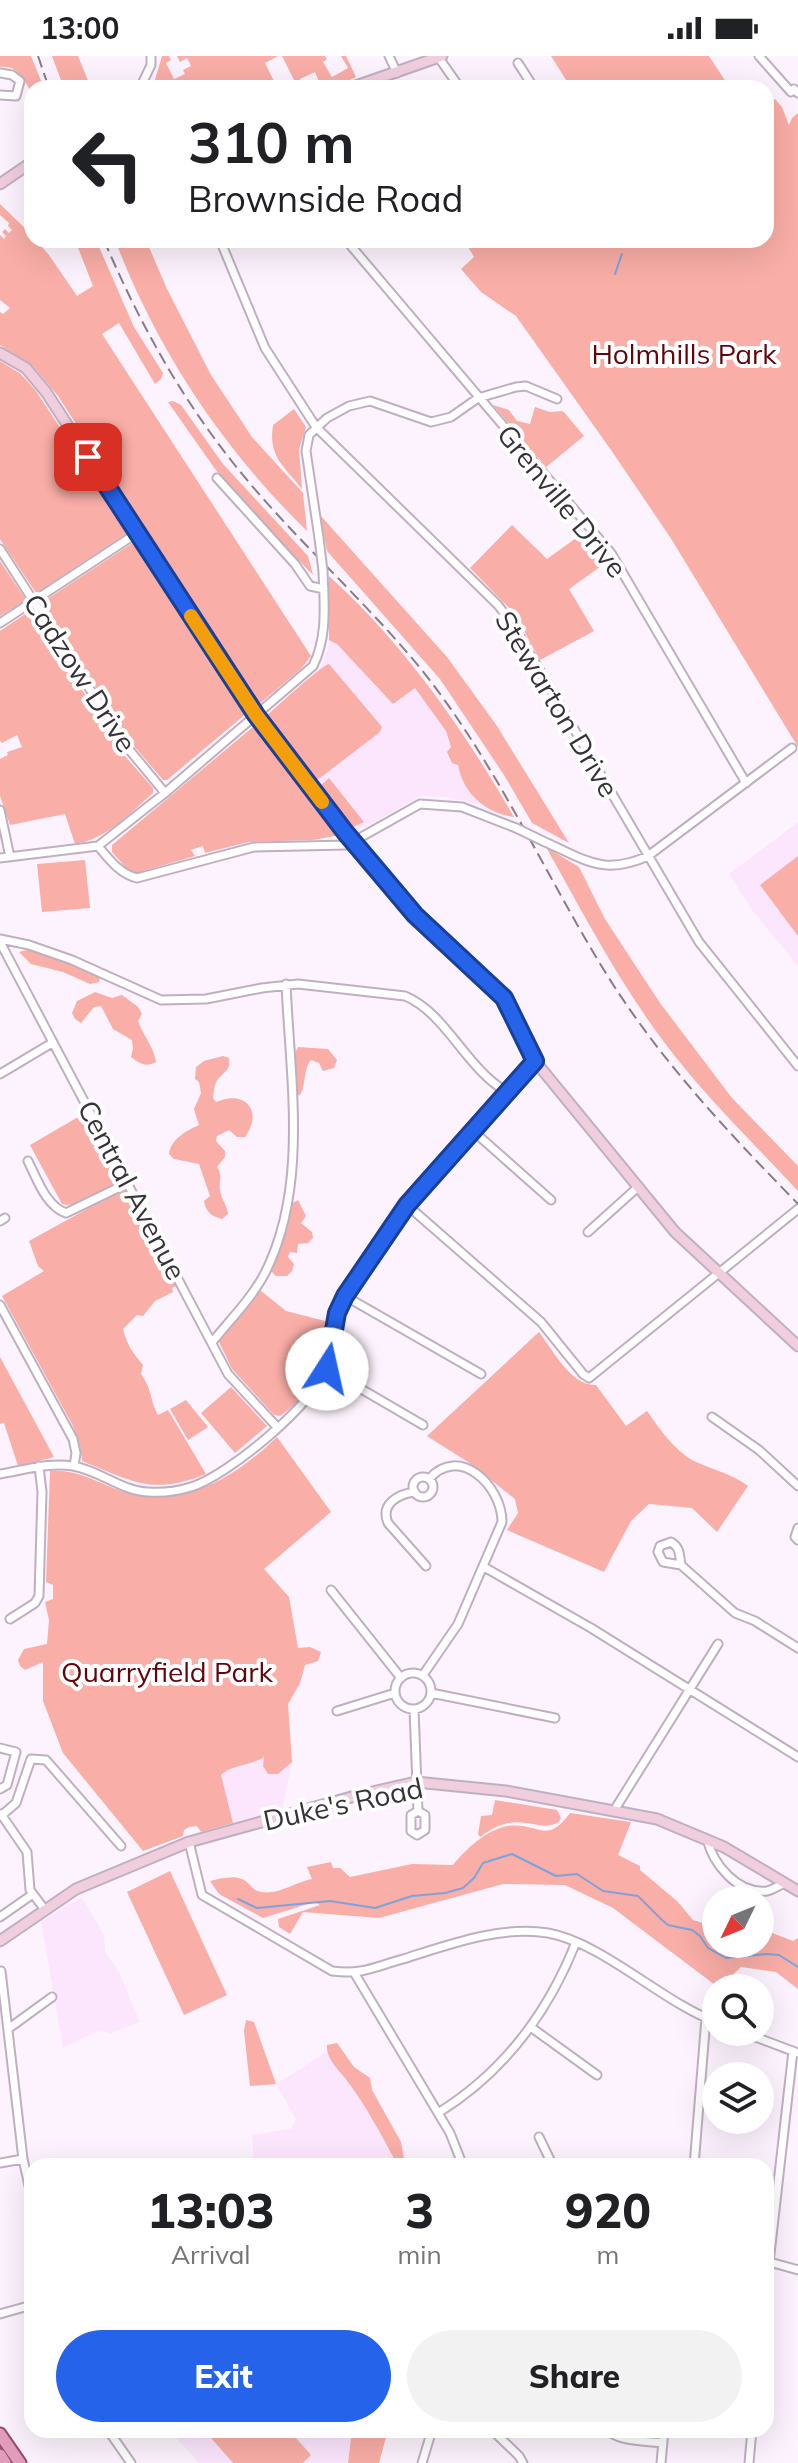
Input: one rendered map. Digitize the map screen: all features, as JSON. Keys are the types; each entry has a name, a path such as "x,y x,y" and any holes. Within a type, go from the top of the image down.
{"main road":[{"path":"2,2443 5,2463"},
{"path":"2,2443 20,2463"}],"street":[{"path":"144,80 151,65 151,56"},
{"path":"389,56 397,73"},
{"path":"759,56 791,92 797,89"},
{"path":"375,80 441,57 455,80"},
{"path":"518,63 529,80"},
{"path":"0,73 12,75 20,81 16,96 0,95"},
{"path":"0,184 24,168"},
{"name":"Stewarton Drive","path":"223,248 265,348 316,427 498,605 513,625 699,942 798,1066"},
{"name":"Grenville Drive","path":"353,248 611,553 746,783"},
{"path":"0,353 26,368 46,392 256,715 354,842 415,915 504,998 535,1061 675,1232 798,1346"},
{"path":"0,858 98,846 313,666 319,654 325,622 323,571 306,451 309,435 316,427 349,406 370,401 431,422 451,417 478,398 526,386 557,399"},
{"path":"217,478 295,564 310,586 324,589"},
{"path":"0,623 137,533"},
{"name":"Cadzow Drive","path":"0,549 127,747 165,793"},
{"path":"98,846 120,870 137,878 254,847 330,846 354,842 420,804 462,807 599,865 626,866 648,856 792,748"},
{"path":"0,810 10,857"},
{"path":"0,940 29,945 72,960 161,1000 206,999 286,984 395,994 414,1000 486,1076 506,1092"},
{"name":"Central Avenue","path":"0,940 228,1374 278,1428"},
{"path":"213,1341 263,1277 277,1247 289,1194 293,1144 286,984"},
{"path":"0,1074 52,1043"},
{"path":"0,1474 39,1466 74,1466 127,1489 147,1492 179,1490 215,1475 278,1428 309,1397 327,1369 337,1313 345,1296 407,1205 535,1061"},
{"path":"472,1130 551,1200"},
{"path":"28,1161 51,1204 66,1213 128,1183"},
{"path":"588,1232 638,1187"},
{"path":"407,1205 541,1322 589,1378 795,1212"},
{"path":"345,1296 481,1374"},
{"path":"0,1305 73,1439 76,1453 74,1466"},
{"path":"327,1369 423,1425"},
{"path":"712,1417 759,1450 798,1486"},
{"path":"10,1619 35,1603 39,1596 42,1492 39,1466"},
{"path":"423,1675 458,1624 502,1522 502,1508 497,1494 466,1467 440,1467 429,1479"},
{"path":"415,1492 416,1480 421,1477 429,1479 433,1486 430,1494 424,1497 415,1492 398,1497 388,1505 385,1516 426,1566"},
{"path":"798,1528 795,1537 798,1540"},
{"path":"681,1565 735,1613 755,1621 798,1648"},
{"path":"484,1567 591,1628 798,1757"},
{"path":"331,1590 401,1678"},
{"path":"615,1809 718,1644"},
{"path":"409,1673 423,1675 430,1683 431,1693 426,1704 414,1709 404,1706 395,1693 401,1678 409,1673"},
{"path":"337,1711 395,1693"},
{"path":"431,1693 555,1718"},
{"path":"414,1709 418,1811"},
{"path":"0,1748 16,1752 7,1785 0,1789"},
{"path":"45,1910 30,1890 27,1852 1,1814 16,1803 31,1759 46,1760 121,1846"},
{"name":"Duke's Road","path":"0,1941 76,1889 189,1842 416,1782 506,1791 657,1819 707,1839 798,1891"},
{"path":"707,1839 711,1856 723,1873 746,1886 766,1891 785,1883"},
{"path":"189,1842 202,1895 332,1971 355,1974 481,1937 517,1931 548,1933 576,1942 702,2016"},
{"path":"0,1917 33,1894"},
{"path":"438,2113 489,2076 532,2028 562,1978 576,1942"},
{"path":"1,1971 24,2163"},
{"path":"355,1974 450,2133 460,2158"},
{"path":"8,2029 52,1997"},
{"path":"532,2028 597,2075"},
{"path":"774,2044 795,2052 774,2210"},
{"path":"695,2158 704,2046"},
{"path":"539,2137 549,2158"},
{"path":"0,2163 23,2159"},
{"path":"774,2264 798,2270"},
{"path":"0,2314 24,2307"},
{"path":"114,2438 131,2463"},
{"path":"422,2463 430,2438"},
{"path":"500,2438 523,2463"},
{"path":"626,2438 663,2443"},
{"path":"661,2463 663,2438"},
{"path":"749,2463 751,2438"}],"shaded area":[{"path":"331,619 420,692 466,760 479,804 421,796 355,832 316,781 372,738 357,710 338,685 320,669 328,648"},
{"path":"798,822 798,966 752,910 729,874"},
{"path":"264,1757 263,1766 278,1774 292,1762 282,1810 233,1823 221,1775"},
{"path":"82,1897 104,1935 105,1951 119,1972 140,2022 112,2033 99,2031 63,2048 41,1921"},
{"path":"337,2043 354,2067 370,2078 372,2090 408,2158 253,2158 252,2135 291,2129 296,2119 276,2084 327,2052 327,2045"},
{"path":"176,2438 351,2438 348,2463 199,2463"}],"green space":[{"path":"0,56 31,56 41,80 24,80 11,68 0,67"},
{"path":"52,56 78,56 88,80 61,80"},
{"path":"162,56 169,56 171,60 166,63 174,79 185,74 183,70 191,66 187,58 180,62 177,56 278,56 265,63 274,80 155,80"},
{"path":"282,56 325,56 327,59 323,62 332,77 348,68 341,56 346,56 356,77 350,80 318,80 315,72 294,80"},
{"path":"551,56 709,56 725,80 566,80"},
{"name":"Holmhills Park","path":"774,100 782,107 789,125 798,113 798,747 670,537 611,450 516,316 481,292 461,269 474,257 469,248 774,248"},
{"path":"0,204 24,227 24,248 43,248 77,296 93,286 78,248 99,248 134,327 163,373 161,379 155,384 119,323 102,334 311,656 301,669 258,705 58,396 33,366 0,345 0,312 3,314 10,308 0,300 0,235 4,239 6,236 2,232 12,230 0,215"},
{"path":"118,248 149,248 211,375 252,437 303,493 307,531 220,432 172,359"},
{"path":"0,361 21,374 36,391 129,532 36,593 0,539"},
{"path":"168,402 181,405 223,464 308,556 313,575 215,469"},
{"path":"493,405 509,410 517,421 530,424 535,407 550,412 563,411 584,436 546,467"},
{"path":"294,409 306,427 299,449 302,489 275,453 272,436 273,425"},
{"path":"320,515 447,657 497,726 569,843 532,823 440,679 327,551"},
{"path":"512,525 547,559 583,533 607,562 569,589 594,631 540,660 514,613 470,568"},
{"path":"134,542 247,713 167,780 163,780 134,746 41,603"},
{"path":"0,561 26,600 0,616"},
{"path":"329,576 383,630 431,689 475,752 514,817 484,806 470,792 458,765 452,763 447,752 451,747 446,731 415,688 393,704 337,644 329,640"},
{"path":"31,610 124,755 153,788 153,793 117,824 97,837 75,844 65,814 10,825 0,796 0,759 8,755 7,752 22,747 17,735 2,743 0,741 0,631"},
{"path":"329,664 382,727 380,732 316,781 266,716"},
{"path":"254,726 340,835 313,840 248,842 205,853 203,846 191,850 195,856 136,873 128,870 112,852 112,845"},
{"path":"329,778 364,822 351,828 320,786"},
{"path":"546,847 579,867 605,919 660,1003 732,1098 798,1166 798,1191 710,1097 662,1039 609,959"},
{"path":"798,856 798,936 760,885"},
{"path":"85,860 90,908 42,912 37,864"},
{"path":"31,949 100,977 99,982 90,984 63,972 31,964 19,952"},
{"path":"95,992 112,998 122,995 138,1007 142,1014 138,1021 156,1062 146,1065 131,1057 132,1040 113,1029 101,1006 94,1007 81,1023 75,1019 72,1013 77,1001"},
{"path":"298,1047 328,1049 337,1060 334,1068 323,1071 319,1063 311,1060 299,1096 293,1072"},
{"path":"223,1056 229,1058 229,1065 217,1081 213,1098 216,1102 235,1098 243,1101 252,1111 253,1119 245,1137 237,1137 229,1130 217,1136 216,1141 225,1151 225,1157 217,1167 228,1214 222,1219 206,1208 204,1201 210,1196 199,1164 174,1159 169,1154 176,1140 199,1125 194,1109 201,1093 199,1082 195,1079 196,1067 204,1061"},
{"path":"85,1113 122,1182 85,1202 62,1204 30,1145"},
{"path":"125,1188 178,1285 123,1329 143,1365 141,1374 158,1415 168,1410 206,1474 171,1484 156,1485 129,1480 82,1461 73,1426 2,1296 44,1271 38,1266 29,1241"},
{"path":"298,1200 306,1216 301,1223 312,1232 313,1238 308,1243 298,1244 297,1253 290,1252 288,1257 294,1264 292,1271 287,1276 276,1276 270,1270 281,1247 291,1204"},
{"path":"260,1290 286,1311 329,1322 320,1363 310,1386 280,1416 274,1415 232,1369 219,1342"},
{"path":"539,1332 571,1373 587,1384 596,1385 626,1426 647,1411 668,1440 688,1458 748,1486 717,1532 692,1508 649,1504 631,1521 604,1572 507,1530 518,1513 515,1499 468,1462 427,1436"},
{"path":"0,1357 54,1457 18,1466 4,1423 0,1424"},
{"path":"231,1387 267,1426 235,1453 201,1413"},
{"path":"186,1400 208,1427 188,1440 170,1409"},
{"name":"Quarryfield Park","path":"277,1437 331,1512 264,1569 289,1597 298,1648 310,1647 321,1652 318,1661 305,1665 300,1683 288,1704 292,1762 278,1774 268,1774 263,1766 264,1757 225,1772 221,1775 233,1823 201,1832 197,1826 189,1827 184,1830 183,1836 143,1851 63,1753 43,1701 43,1662 25,1670 18,1660 24,1649 47,1644 49,1620 45,1602 53,1599 53,1585 46,1582 50,1471 78,1474 143,1496 186,1494 206,1487 243,1466"},
{"path":"495,1800 557,1810 561,1818 559,1822 546,1826 507,1823 480,1837 481,1816 492,1815"},
{"path":"570,1813 631,1822 618,1855 640,1866 640,1870 677,1901 693,1920 702,1923 702,1958 774,1958 774,1934 793,1941 798,1938 798,1989 776,1972 741,1967 734,1974 702,1975 613,1908 565,1885 503,1884 379,1918 303,1912 290,1934 279,1927 278,1919 320,1905 314,1902 263,1918 219,1894 210,1881 238,1878 257,1891 271,1892 312,1879 307,1867 331,1862 333,1868 340,1868 350,1877 412,1864 453,1865 492,1831 519,1826 548,1831 562,1823"},
{"path":"170,1871 227,1995 184,2015 127,1892"},
{"path":"246,2020 254,2022 276,2084 250,2086 244,2031"},
{"path":"337,2043 354,2067 370,2078 372,2090 401,2142 404,2158 394,2158 353,2088 330,2059 327,2045"},
{"path":"211,2438 296,2438 311,2455 303,2463 233,2463"},
{"path":"351,2438 386,2438 379,2463 348,2463"}],"waterway":[{"path":"615,274 622,254"},
{"path":"238,1899 257,1908 330,1901 375,1908 412,1896 463,1888 483,1863 512,1854 556,1876 577,1874 603,1891 638,1896 668,1925 692,1930 708,1948 726,1958 779,1955 798,1967"}],"railway":[{"path":"38,56 46,80"},
{"path":"108,248 161,356 214,438 256,491 375,617 447,703 515,812 599,962 643,1028 717,1118 798,1204"}],"slow traffic":[{"path":"191,616 256,715 322,802"}],"route":[{"path":"88,457 256,715 345,832 415,915 504,998 535,1061 407,1205 345,1296 337,1313 327,1369"}]}
